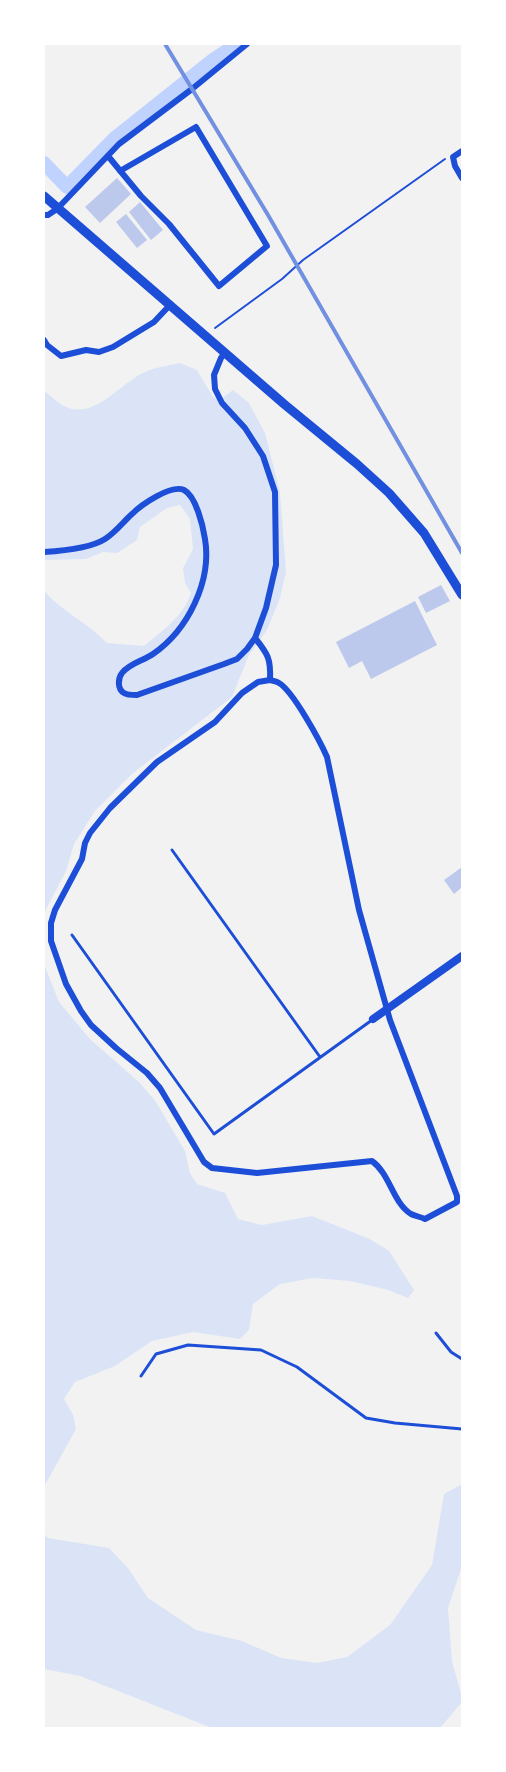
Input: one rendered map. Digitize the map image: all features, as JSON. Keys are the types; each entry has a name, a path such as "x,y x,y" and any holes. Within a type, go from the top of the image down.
{"main road":[{"path":"44,196 389,493 424,533 462,595"}],"street":[{"path":"44,215 57,209 119,144 247,44"},
{"path":"108,156 120,171 141,196 169,224 219,286 267,246 195,127 120,171"},
{"path":"462,151 453,157 462,178"},
{"path":"44,340 61,356 86,350 99,352 113,347 154,322 170,305"},
{"path":"44,552 89,545 104,540 147,502 176,488 185,490 200,516 206,546 206,570 198,597 173,636 153,654 131,665 121,674 118,682 120,688 125,694 137,695 224,664 237,658 247,649 255,638 266,608 276,565 275,492 263,456 245,428 222,403 215,389 214,375 225,352"},
{"path":"255,638 271,663 270,680"},
{"path":"270,680 278,681 288,691 327,757 358,910 390,1020 457,1196 457,1202 425,1219 411,1214 403,1206 380,1166 372,1161 257,1173 212,1168 204,1162 160,1088 147,1073 91,1025 81,1011 66,984 51,941 51,923 55,910 82,859 85,843 110,808 157,762 215,722 242,693 258,682 270,680"},
{"path":"373,1019 462,956"}],"lane":[{"path":"172,850 320,1057"},
{"path":"72,935 214,1134 373,1019"},
{"path":"436,1333 451,1352 462,1359"},
{"path":"141,1376 156,1354 188,1345 261,1350 297,1367 366,1418 462,1429"}],"path":[{"path":"206,335 282,279 303,260 442,160 453,157"}],"shaded area":[{"path":"180,363 197,370 213,397 221,399 233,390 249,403 265,433 280,492 286,572 280,598 267,630 249,655 232,697 132,774 95,811 74,844 66,871 44,913 44,591 107,643 144,646 172,623 187,602 191,593 185,583 183,568 193,549 190,519 180,505 167,508 140,527 137,540 117,553 103,552 86,559 44,560 44,391 62,405 72,409 92,407 146,371"},
{"path":"44,964 59,1002 90,1039 139,1082 156,1102 185,1151 190,1173 197,1184 225,1193 238,1219 262,1225 312,1216 370,1239 389,1251 414,1290 408,1298 388,1290 350,1281 313,1278 280,1284 253,1304 249,1330 240,1339 193,1332 152,1341 115,1366 75,1382 64,1399 73,1415 76,1429 44,1487"},
{"path":"462,1484 462,1566 448,1608 452,1661 462,1702 440,1728 212,1728 80,1676 44,1669 44,1534 48,1538 109,1548 128,1568 148,1598 196,1630 242,1641 281,1658 317,1663 347,1657 390,1625 432,1565 444,1494"}],"building":[{"path":"117,178 131,194 100,223 85,207"},
{"path":"140,202 163,230 151,240 129,212"},
{"path":"126,214 147,240 137,248 116,222"},
{"path":"441,585 450,601 426,613 418,597"},
{"path":"415,601 437,645 371,679 362,661 349,668 336,642"},
{"path":"462,867 462,887 454,894 444,880"}],"waterway":[{"path":"44,163 67,187 115,138 213,60 237,44"}],"railway":[{"path":"165,44 268,215 462,553"}]}
